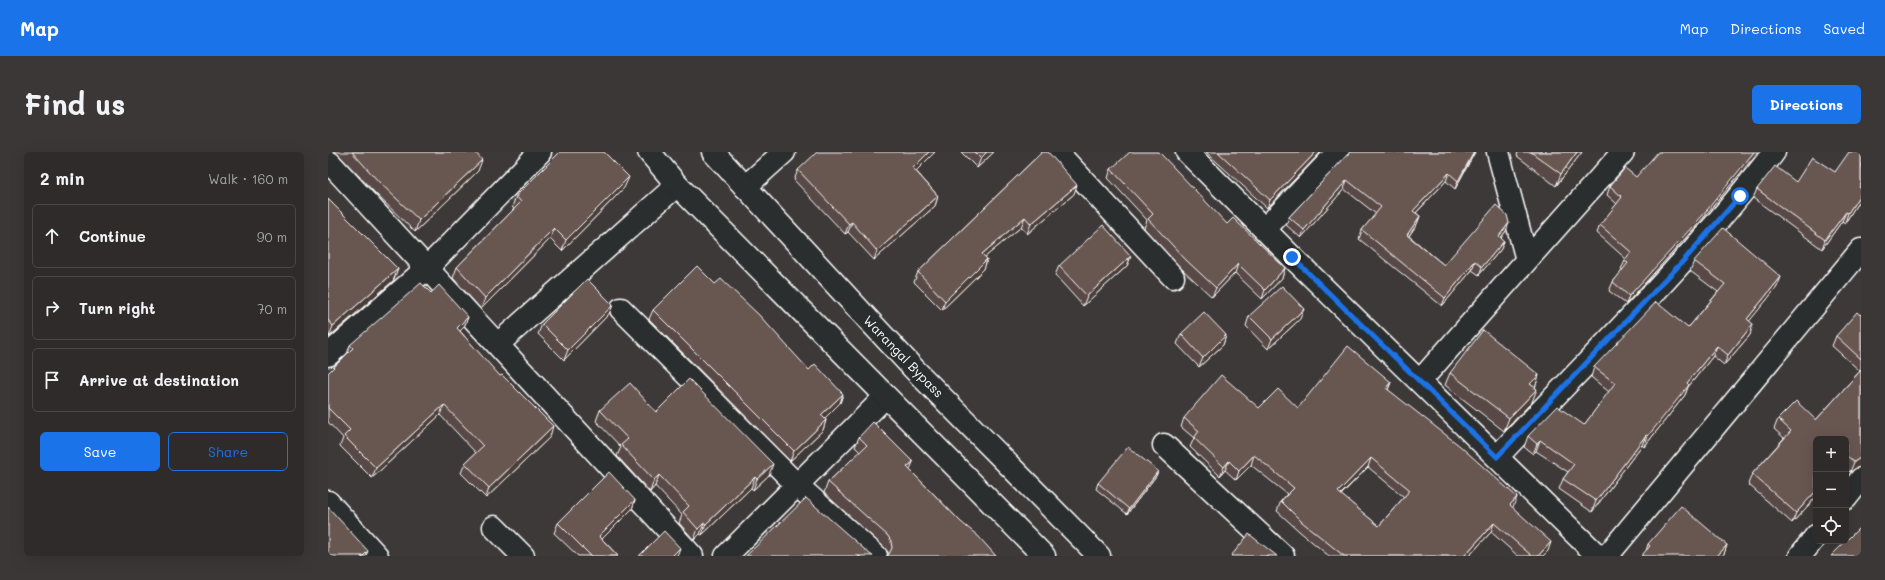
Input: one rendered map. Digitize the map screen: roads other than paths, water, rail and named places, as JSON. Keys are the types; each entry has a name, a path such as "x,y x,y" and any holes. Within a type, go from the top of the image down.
{"street":[{"path":"328,355 427,268 540,152"},
{"path":"649,152 677,185 885,397 1044,556"},
{"name":"Warangal Bypass","path":"713,152 914,369 1099,556"},
{"path":"745,187 784,152"},
{"path":"1057,152 1173,277"},
{"path":"1188,152 1598,556"},
{"path":"1265,229 1338,152"},
{"path":"1498,152 1527,260"},
{"path":"1420,381 1623,152"},
{"path":"1497,457 1685,259 1740,196 1774,152"},
{"path":"330,163 692,556"},
{"path":"498,344 677,185"},
{"path":"1607,556 1861,250"},
{"path":"621,309 797,485 876,556"},
{"path":"726,556 885,397"},
{"path":"1164,445 1283,556"},
{"path":"1849,494 1861,479"},
{"path":"328,502 377,556"},
{"path":"494,528 523,556"},
{"path":"1800,556 1813,540"}]}
